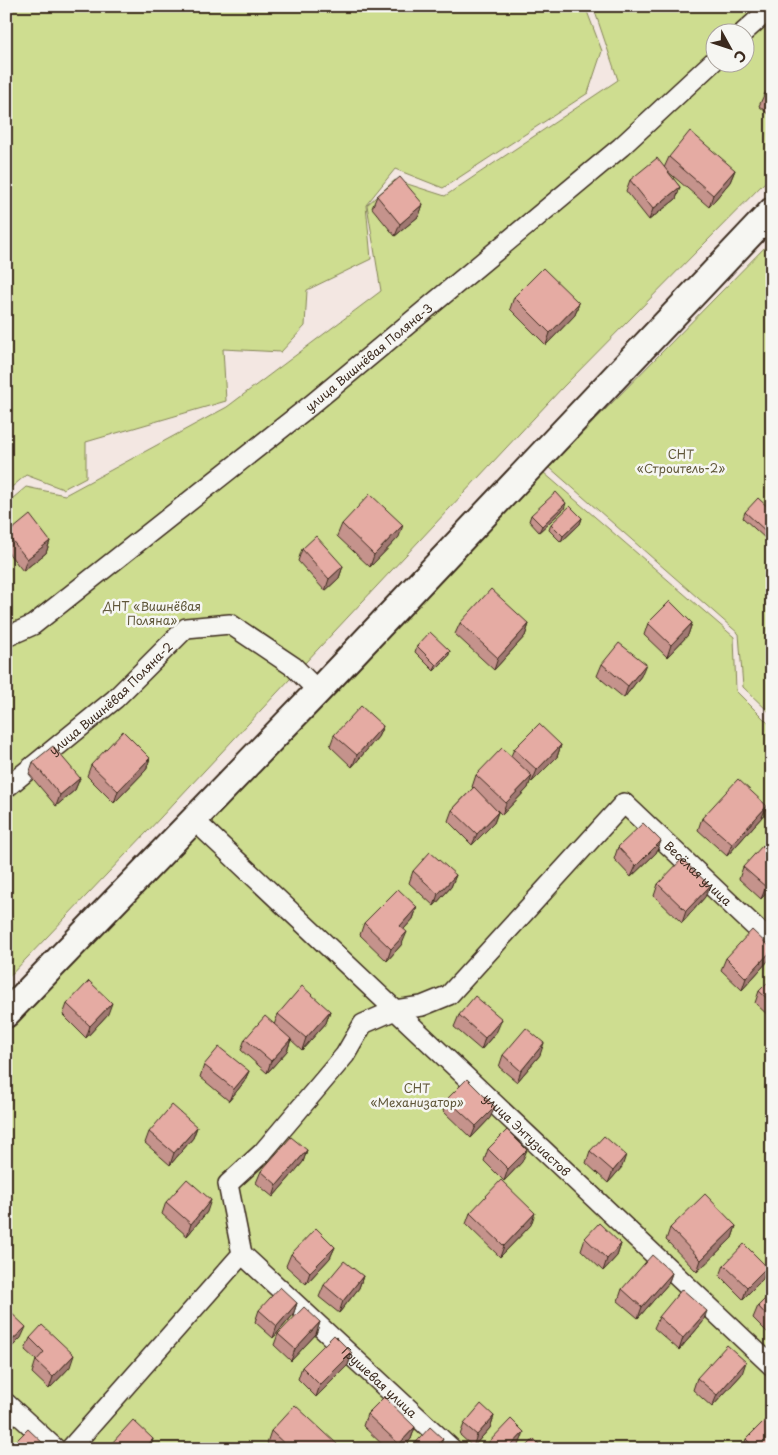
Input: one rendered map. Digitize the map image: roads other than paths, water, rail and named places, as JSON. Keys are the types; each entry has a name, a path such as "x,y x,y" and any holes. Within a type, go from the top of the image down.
{"main road":[{"path":"6,1014 318,691 772,211"}],"street":[{"path":"755,22 772,7"},
{"name":"улица Вишнёвая Поляна-3","path":"6,637 33,626 311,405 621,147 706,68"},
{"name":"улица Вишнёвая Поляна-2","path":"6,788 115,699 186,628 230,624 294,667 318,691"},
{"name":"Весёлая улица","path":"394,1010 422,1006 449,995 624,803 772,943"},
{"name":"улица Энтузиастов","path":"194,820 772,1366"},
{"path":"70,1449 242,1254 228,1184 262,1153 345,1055 363,1024 394,1010"},
{"name":"Грушевая улица","path":"242,1254 452,1449"},
{"path":"6,1402 56,1449"}],"park label":[{"name":"СНТ «Строитель-2»","path":"681,461"},
{"name":"ДНТ «Вишнёвая Поляна»","path":"152,613"},
{"name":"СНТ «Механизатор»","path":"417,1095"}]}
